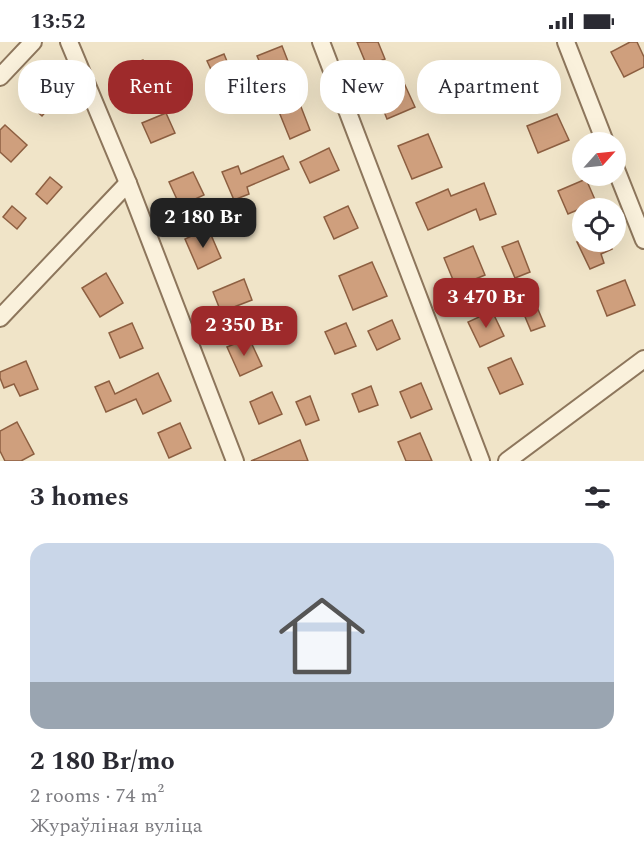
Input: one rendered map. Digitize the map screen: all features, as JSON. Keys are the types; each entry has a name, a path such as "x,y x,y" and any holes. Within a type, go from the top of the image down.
{"street":[{"path":"0,77 33,42"},
{"path":"69,42 128,183 235,461"},
{"path":"321,42 481,461"},
{"path":"566,42 601,132"},
{"path":"0,318 128,183"},
{"path":"623,186 644,240"},
{"path":"507,461 644,359"}],"building":[{"path":"357,42 378,42 385,59 364,60"},
{"path":"630,42 637,42 644,57 644,67 624,77 611,52"},
{"path":"282,46 287,60 259,60 257,56"},
{"path":"224,54 226,60 209,60"},
{"path":"405,85 415,107 405,111"},
{"path":"166,114 175,133 151,143 142,123"},
{"path":"280,114 304,114 310,130 290,139"},
{"path":"385,114 399,114 387,119"},
{"path":"557,114 569,140 538,153 527,126"},
{"path":"5,125 27,145 11,162 0,152 0,130"},
{"path":"428,134 442,167 412,179 398,146"},
{"path":"329,148 339,170 310,183 300,162"},
{"path":"283,156 289,169 247,187 249,194 234,200 222,172 238,166 241,174"},
{"path":"193,172 204,195 180,206 169,182"},
{"path":"50,177 62,187 47,204 36,194"},
{"path":"484,183 496,214 480,220 476,209 428,230 416,203 448,189 451,196"},
{"path":"572,185 589,186 594,198 572,198 572,212 568,214 558,191"},
{"path":"12,206 26,218 17,229 3,217"},
{"path":"348,206 358,228 334,239 324,217"},
{"path":"208,228 221,258 198,269 185,239"},
{"path":"518,241 530,272 515,278 502,247"},
{"path":"473,246 485,275 456,287 444,258"},
{"path":"582,252 605,252 601,254 604,263 590,269"},
{"path":"372,262 387,296 353,310 339,276"},
{"path":"106,273 123,303 100,317 82,288"},
{"path":"244,279 252,300 221,312 213,292"},
{"path":"625,280 635,305 607,316 597,291"},
{"path":"537,307 545,326 531,331 523,312"},
{"path":"492,311 504,336 480,347 468,322"},
{"path":"392,320 400,339 377,350 368,331"},
{"path":"132,323 143,348 120,358 109,333"},
{"path":"346,323 356,346 335,354 325,332"},
{"path":"249,338 262,366 240,376 227,347"},
{"path":"511,358 523,384 500,394 488,368"},
{"path":"26,361 38,389 20,396 14,384 4,388 0,372"},
{"path":"158,373 171,401 143,414 136,399 106,412 95,387 109,381 115,394"},
{"path":"421,383 432,409 411,418 400,392"},
{"path":"371,386 378,405 359,412 352,394"},
{"path":"272,392 282,414 259,424 250,402"},
{"path":"310,396 319,420 306,425 296,402"},
{"path":"17,422 34,454 21,461 5,461 0,451 0,431"},
{"path":"180,423 191,448 169,458 158,433"},
{"path":"420,433 432,461 406,461 398,442"},
{"path":"300,440 308,461 251,461"}]}
